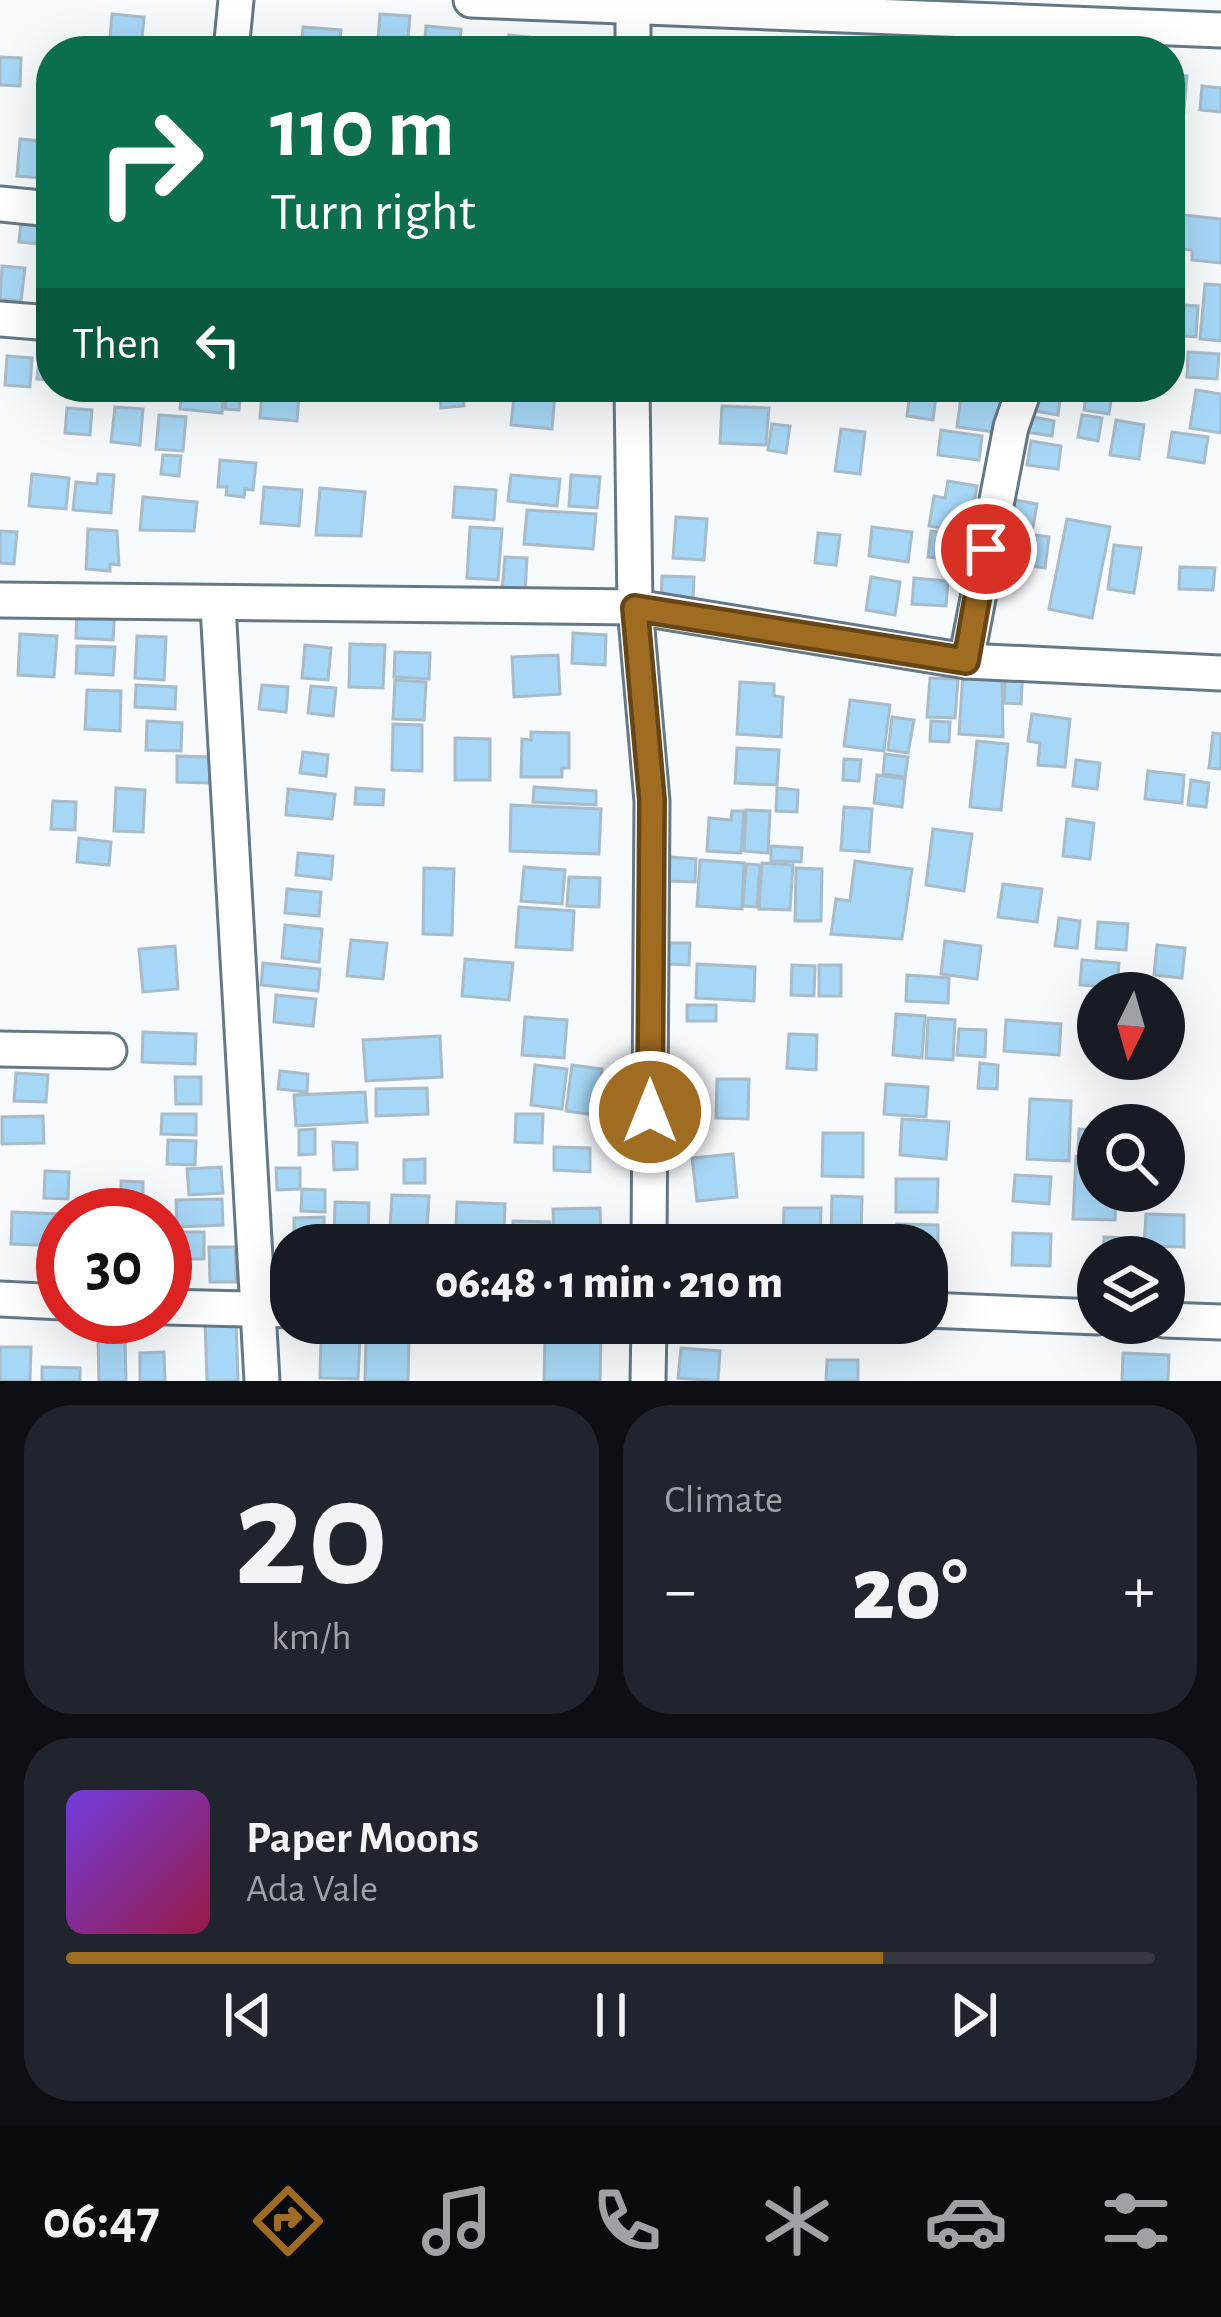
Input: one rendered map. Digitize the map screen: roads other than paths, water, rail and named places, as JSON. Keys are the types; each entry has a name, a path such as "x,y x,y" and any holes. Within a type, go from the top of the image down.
{"street":[{"path":"232,36 236,0"},
{"path":"471,0 912,9 1103,36"},
{"path":"633,4 633,36"},
{"path":"1143,36 1221,30"},
{"path":"0,204 36,208"},
{"path":"0,319 36,322"},
{"path":"632,402 635,608 652,800 649,1224"},
{"path":"966,661 1006,450 1020,402"},
{"path":"0,600 218,607 635,608 966,661 1221,673"},
{"path":"218,607 270,1238"},
{"path":"0,1049 109,1051"},
{"path":"0,1299 36,1301"},
{"path":"192,1308 270,1311"},
{"path":"948,1311 1077,1316"},
{"path":"1185,1321 1221,1322"},
{"path":"262,1381 270,1341"},
{"path":"649,1344 649,1381"}]}
